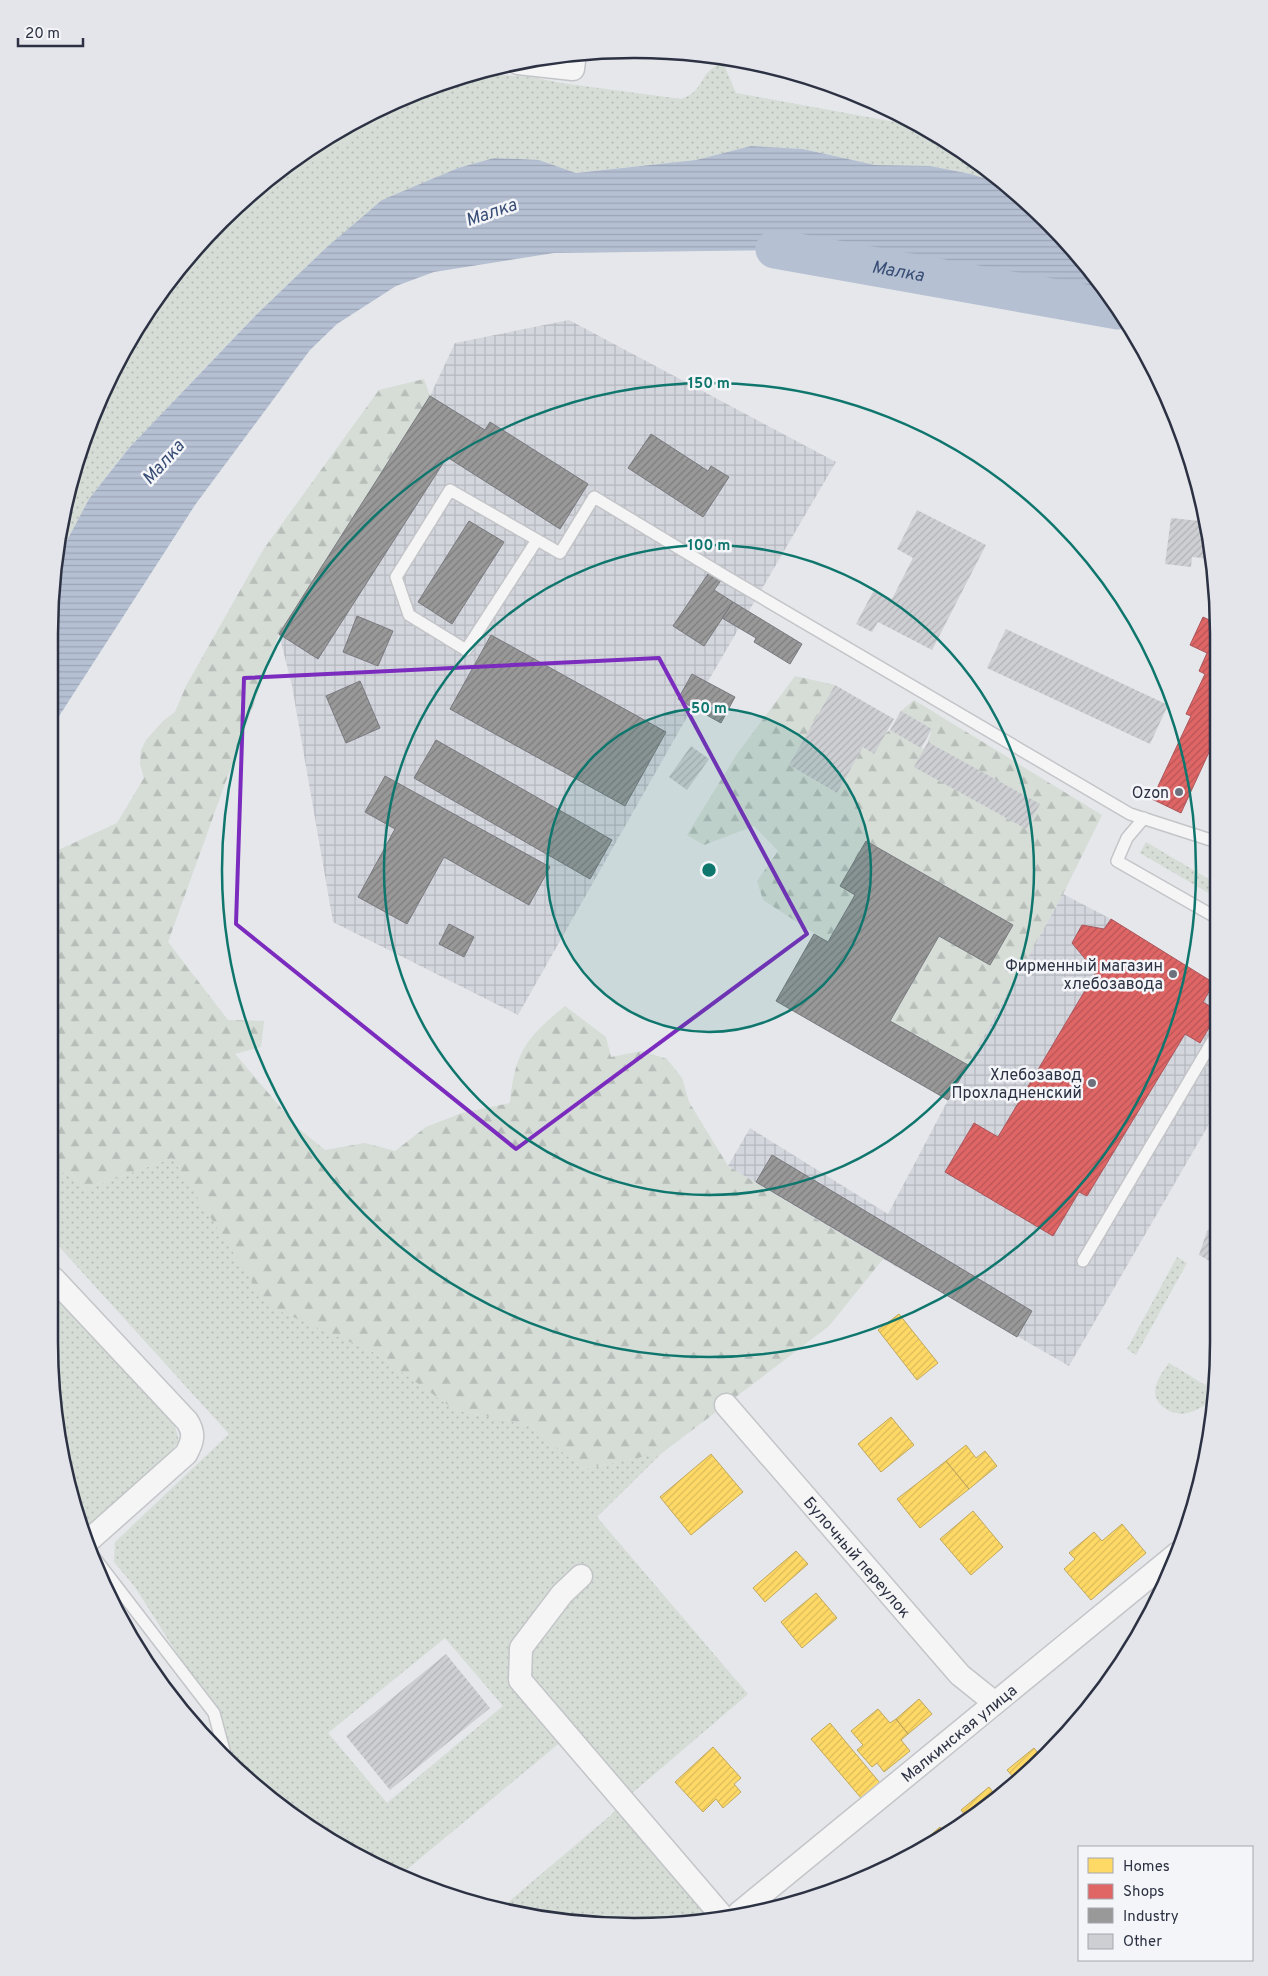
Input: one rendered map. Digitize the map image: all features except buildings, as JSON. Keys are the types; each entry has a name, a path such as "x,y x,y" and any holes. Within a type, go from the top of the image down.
{"street":[{"path":"541,65 573,69 574,61"},
{"path":"58,1283 188,1421 192,1428 193,1438 186,1454 92,1538"},
{"name":"Булочный переулок","path":"726,1405 960,1674 995,1702"},
{"name":"Малкинская улица","path":"761,1904 995,1702 1168,1562"},
{"path":"581,1576 562,1594 521,1648 520,1680 719,1912"}],"lane":[{"path":"537,540 466,650 409,615 396,577 450,490 560,553 594,497 730,580 1122,809 1210,840"},
{"path":"1144,818 1127,838 1117,861 1210,915"},
{"path":"1083,1261 1210,1045"},
{"path":"105,1570 214,1712 223,1747"}],"highlighted area":[{"path":"659,658 807,934 516,1149 236,924 244,678"}],"shaded area":[{"path":"569,320 836,462 679,731 518,1015 333,922 292,686 279,634 430,396 455,343"},
{"path":"1063,894 1111,919 1210,981 1210,1122 1069,1366 883,1259 728,1166 750,1128 888,1214 948,1100"}],"green space":[{"path":"724,65 736,93 900,123 954,155 988,179 930,166 875,165 803,149 751,146 696,160 576,173 539,160 494,158 458,168 423,183 256,315 129,448 89,499 65,545 77,485 88,449 101,413 135,346 177,283 206,248 285,178 412,101 485,77 496,75 531,77 561,83 681,99 695,91 709,71"},
{"path":"412,101 285,178 206,248 226,226 283,177 346,135"},
{"path":"424,379 430,396 279,634 168,942 228,1020 264,1021 261,1047 235,1054 299,1129 325,1150 365,1143 395,1151 426,1127 462,1113 510,1103 515,1071 525,1047 541,1027 565,1006 606,1037 611,1057 642,1051 667,1059 682,1078 689,1102 728,1166 883,1259 829,1326 662,1453 583,1469 530,1425 455,1410 375,1353 268,1306 172,1158 84,1190 70,1172 58,1173 58,850 117,823 144,778 140,764 141,750 146,740 163,721 175,712 186,686 263,550 379,390"},
{"path":"795,676 835,685 789,765 837,793 863,747 874,753 886,733 890,730 924,749 915,767 1026,829 1039,804 928,742 932,729 901,711 914,700 1102,815 1063,894 968,1065 890,1021 939,936 990,965 1013,925 866,841 840,886 855,895 828,942 763,900 757,881 778,851 754,826 704,845 687,835 737,754"},
{"path":"1146,842 1210,880 1210,894 1140,853"},
{"path":"172,1158 269,1306 375,1353 455,1410 530,1425 583,1469 662,1453 597,1517 748,1694 623,1801 719,1912 672,1917 596,1917 559,1914 506,1904 611,1815 623,1802 568,1736 405,1871 346,1841 314,1821 283,1799 223,1747 214,1712 135,1587 114,1562 115,1542 229,1434 58,1245 58,1173 70,1172 84,1190","holes":["445,1638 503,1706 387,1803 328,1733"]},
{"path":"1177,1257 1187,1263 1136,1355 1127,1349"},
{"path":"58,1299 175,1426 179,1441 168,1455 88,1526 77,1491 62,1417 59,1380"},
{"path":"1169,1363 1205,1385 1209,1379 1207,1404 1185,1414 1167,1410 1158,1402 1155,1391 1158,1379"}],"water":[{"path":"751,146 803,149 875,165 930,166 988,179 1042,226 1091,283 1109,308 779,250 554,253 434,272 396,286 337,324 310,350 195,505 58,718 58,634 62,559 65,545 89,499 129,448 256,315 327,247 382,200 458,168 494,158 539,160 576,173 696,160"}],"waterway":[{"name":"Малка","path":"775,249 1109,308"}],"place":[{"name":"Ozon","path":"1179,792"},
{"name":"Фирменный магазин хлебозавода","path":"1173,974"},
{"name":"Хлебозавод Прохладненский","path":"1092,1083"}]}
